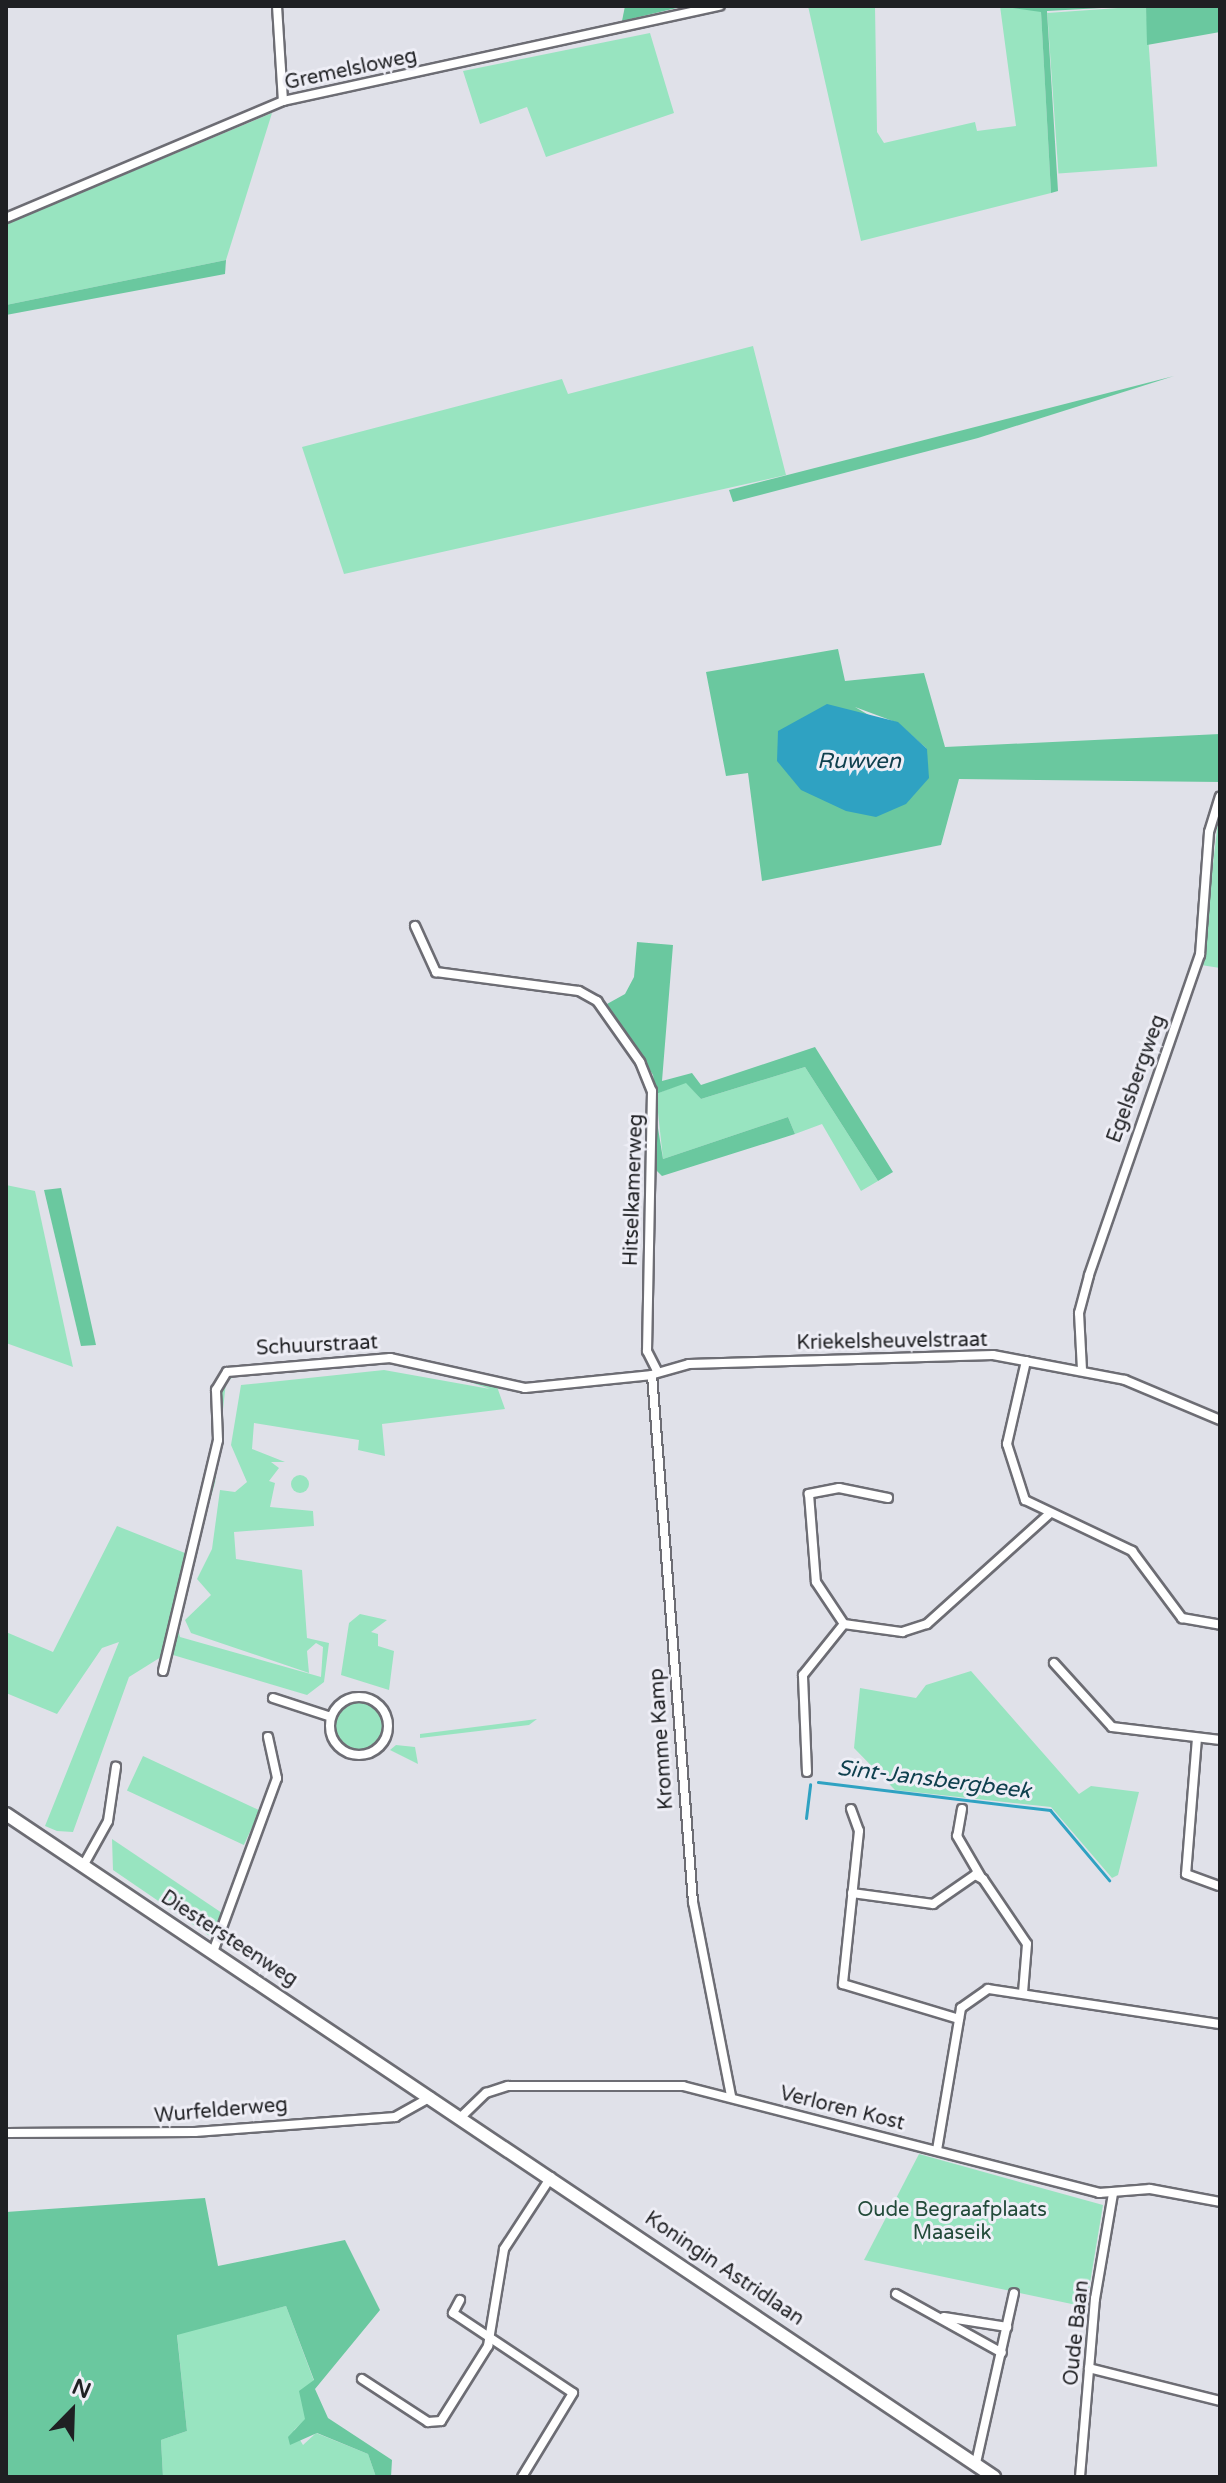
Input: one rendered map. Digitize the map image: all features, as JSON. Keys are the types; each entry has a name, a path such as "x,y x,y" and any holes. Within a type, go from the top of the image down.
{"main road":[{"name":"Diestersteenweg","path":"6,1814 431,2097"},
{"name":"Koningin Astridlaan","path":"431,2097 994,2477"}],"street":[{"path":"277,6 283,101"},
{"name":"Gremelsloweg","path":"6,218 283,101 720,6"},
{"name":"Egelsbergweg","path":"1082,1370 1079,1313 1089,1275 1200,955 1209,832 1220,797"},
{"name":"Hitselkamerweg","path":"415,926 436,972 579,991 597,1001 640,1062 652,1091 647,1351 655,1373"},
{"name":"Kriekelsheuvelstraat","path":"655,1373 960,1352 1082,1370 1157,1390 1220,1420"},
{"name":"Schuurstraat","path":"163,1671 218,1440 216,1390 227,1372 390,1358 525,1388 655,1373"},
{"path":"1026,1361 1008,1459 1025,1500 1132,1551 1182,1618 1220,1625"},
{"name":"Kromme Kamp","path":"655,1373 693,1902 731,2096"},
{"path":"888,1498 839,1488 809,1494 816,1582 844,1624 902,1632 927,1624 1049,1514"},
{"path":"807,1772 803,1675 844,1624"},
{"path":"1054,1663 1112,1727 1220,1740"},
{"path":"273,1698 328,1716"},
{"path":"359,1700 385,1712 390,1735 376,1751 359,1753 332,1739 328,1716 340,1701 359,1700"},
{"path":"213,1952 277,1778 268,1737"},
{"path":"1197,1738 1186,1874 1219,1886"},
{"path":"83,1866 108,1821 116,1767"},
{"path":"851,1809 859,1831 843,1984 959,2019"},
{"path":"962,1809 957,1836 1027,1944 1023,1993"},
{"path":"852,1893 933,1904 975,1875 983,1879"},
{"path":"937,2150 959,2019 969,1998 988,1989 1220,2024"},
{"name":"Verloren Kost","path":"461,2117 486,2093 508,2086 683,2086 1113,2194 1150,2189 1220,2202"},
{"name":"Wurfelderweg","path":"6,2133 195,2132 395,2117 431,2097"},
{"path":"362,2379 434,2423 484,2357 504,2249 551,2177"},
{"name":"Oude Baan","path":"1080,2477 1089,2368 1113,2194"},
{"path":"976,2463 1014,2293"},
{"path":"896,2294 943,2317 1002,2353"},
{"path":"460,2300 453,2313 490,2334 573,2393 522,2477"},
{"path":"943,2317 1007,2327"},
{"path":"1089,2368 1220,2401"}],"green space":[{"path":"625,6 685,6 622,21"},
{"path":"808,6 875,6 877,132 884,143 975,122 977,131 1016,126 1000,6 1041,11 1051,193 861,241"},
{"path":"999,6 1138,6 1047,11 1058,191 1051,193 1041,12"},
{"path":"1146,6 1157,167 1058,174 1047,13"},
{"path":"1146,6 1220,6 1220,32 1147,45"},
{"path":"650,33 674,113 546,157 527,107 480,124 463,71"},
{"path":"272,113 226,260 6,305 6,224"},
{"path":"226,260 225,274 6,315 6,305"},
{"path":"753,346 786,475 344,574 302,447 562,379 568,394"},
{"path":"1174,376 978,438 733,502 729,490"},
{"path":"838,649 845,681 924,673 945,747 1220,734 1220,782 959,779 941,845 762,881 748,773 726,776 706,672","holes":["855,707 898,723 927,749"]},
{"path":"1220,805 1220,968 1201,965"},
{"path":"637,942 673,945 662,1081 692,1073 701,1085 815,1047 893,1172 878,1181 805,1067 701,1099 686,1083 656,1094 653,1075 607,1004 625,994 634,977"},
{"path":"805,1067 878,1181 861,1191 822,1124 795,1134 788,1117 663,1159 656,1094 686,1082 701,1099"},
{"path":"788,1117 795,1134 662,1176 655,1169 657,1122 663,1159"},
{"path":"6,1185 35,1191 73,1367 6,1343"},
{"path":"61,1188 96,1345 81,1346 44,1190"},
{"path":"386,1360 406,1364 382,1362 241,1372 226,1382 221,1426 222,1381 242,1369"},
{"path":"384,1370 490,1389 440,1372 496,1384 505,1409 382,1424 385,1456 358,1450 359,1440 254,1423 252,1449 285,1462 271,1462 279,1468 269,1481 275,1483 270,1507 313,1511 314,1526 234,1532 236,1559 302,1570 307,1638 329,1643 324,1682 307,1695 173,1655 173,1617 219,1447 215,1483 175,1619 180,1637 321,1677 323,1647 316,1643 307,1651 309,1673 191,1633 185,1620 211,1595 197,1579 212,1549 220,1490 235,1492 247,1482 231,1445 241,1385"},
{"path":"300,1475 309,1484 300,1493 291,1484"},
{"path":"117,1526 190,1555 161,1657 129,1677 73,1832 57,1831 45,1826 119,1642 102,1648 57,1714 6,1693 6,1632 53,1652"},
{"path":"360,1614 387,1620 371,1632 378,1634 378,1646 394,1651 389,1690 341,1675 349,1623"},
{"path":"971,1671 1079,1794 1091,1786 1139,1792 1118,1875 1112,1878 1051,1807 895,1790 854,1748 860,1688 916,1698 926,1685"},
{"path":"358,1702 375,1709 382,1726 375,1743 358,1750 341,1743 334,1726 341,1709"},
{"path":"537,1719 529,1725 420,1738 420,1734"},
{"path":"396,1745 415,1747 418,1764 390,1750"},
{"path":"143,1756 260,1811 244,1845 127,1790"},
{"path":"112,1839 222,1913 211,1937 113,1870"},
{"name":"Oude Begraafplaats Maaseik","path":"919,2154 1103,2205 1086,2307 864,2260"},
{"path":"205,2198 218,2266 345,2240 380,2310 315,2389 328,2418 392,2460 391,2477 376,2477 368,2454 317,2433 290,2445 288,2437 305,2419 299,2391 314,2380 286,2306 177,2335 187,2431 161,2440 163,2477 6,2477 6,2212"},
{"path":"286,2306 314,2381 305,2420 294,2430 303,2445 316,2433 368,2454 376,2477 163,2477 161,2440 187,2431 177,2334"}],"water":[{"name":"Ruwven","path":"827,704 898,722 927,749 929,778 906,804 876,817 846,811 801,790 777,761 778,731"}],"waterway":[{"name":"Sint-Jansbergbeek","path":"818,1782 1050,1810 1109,1880"},
{"name":"Sint-Jansbergbeek","path":"806,1818 810,1784"}]}
